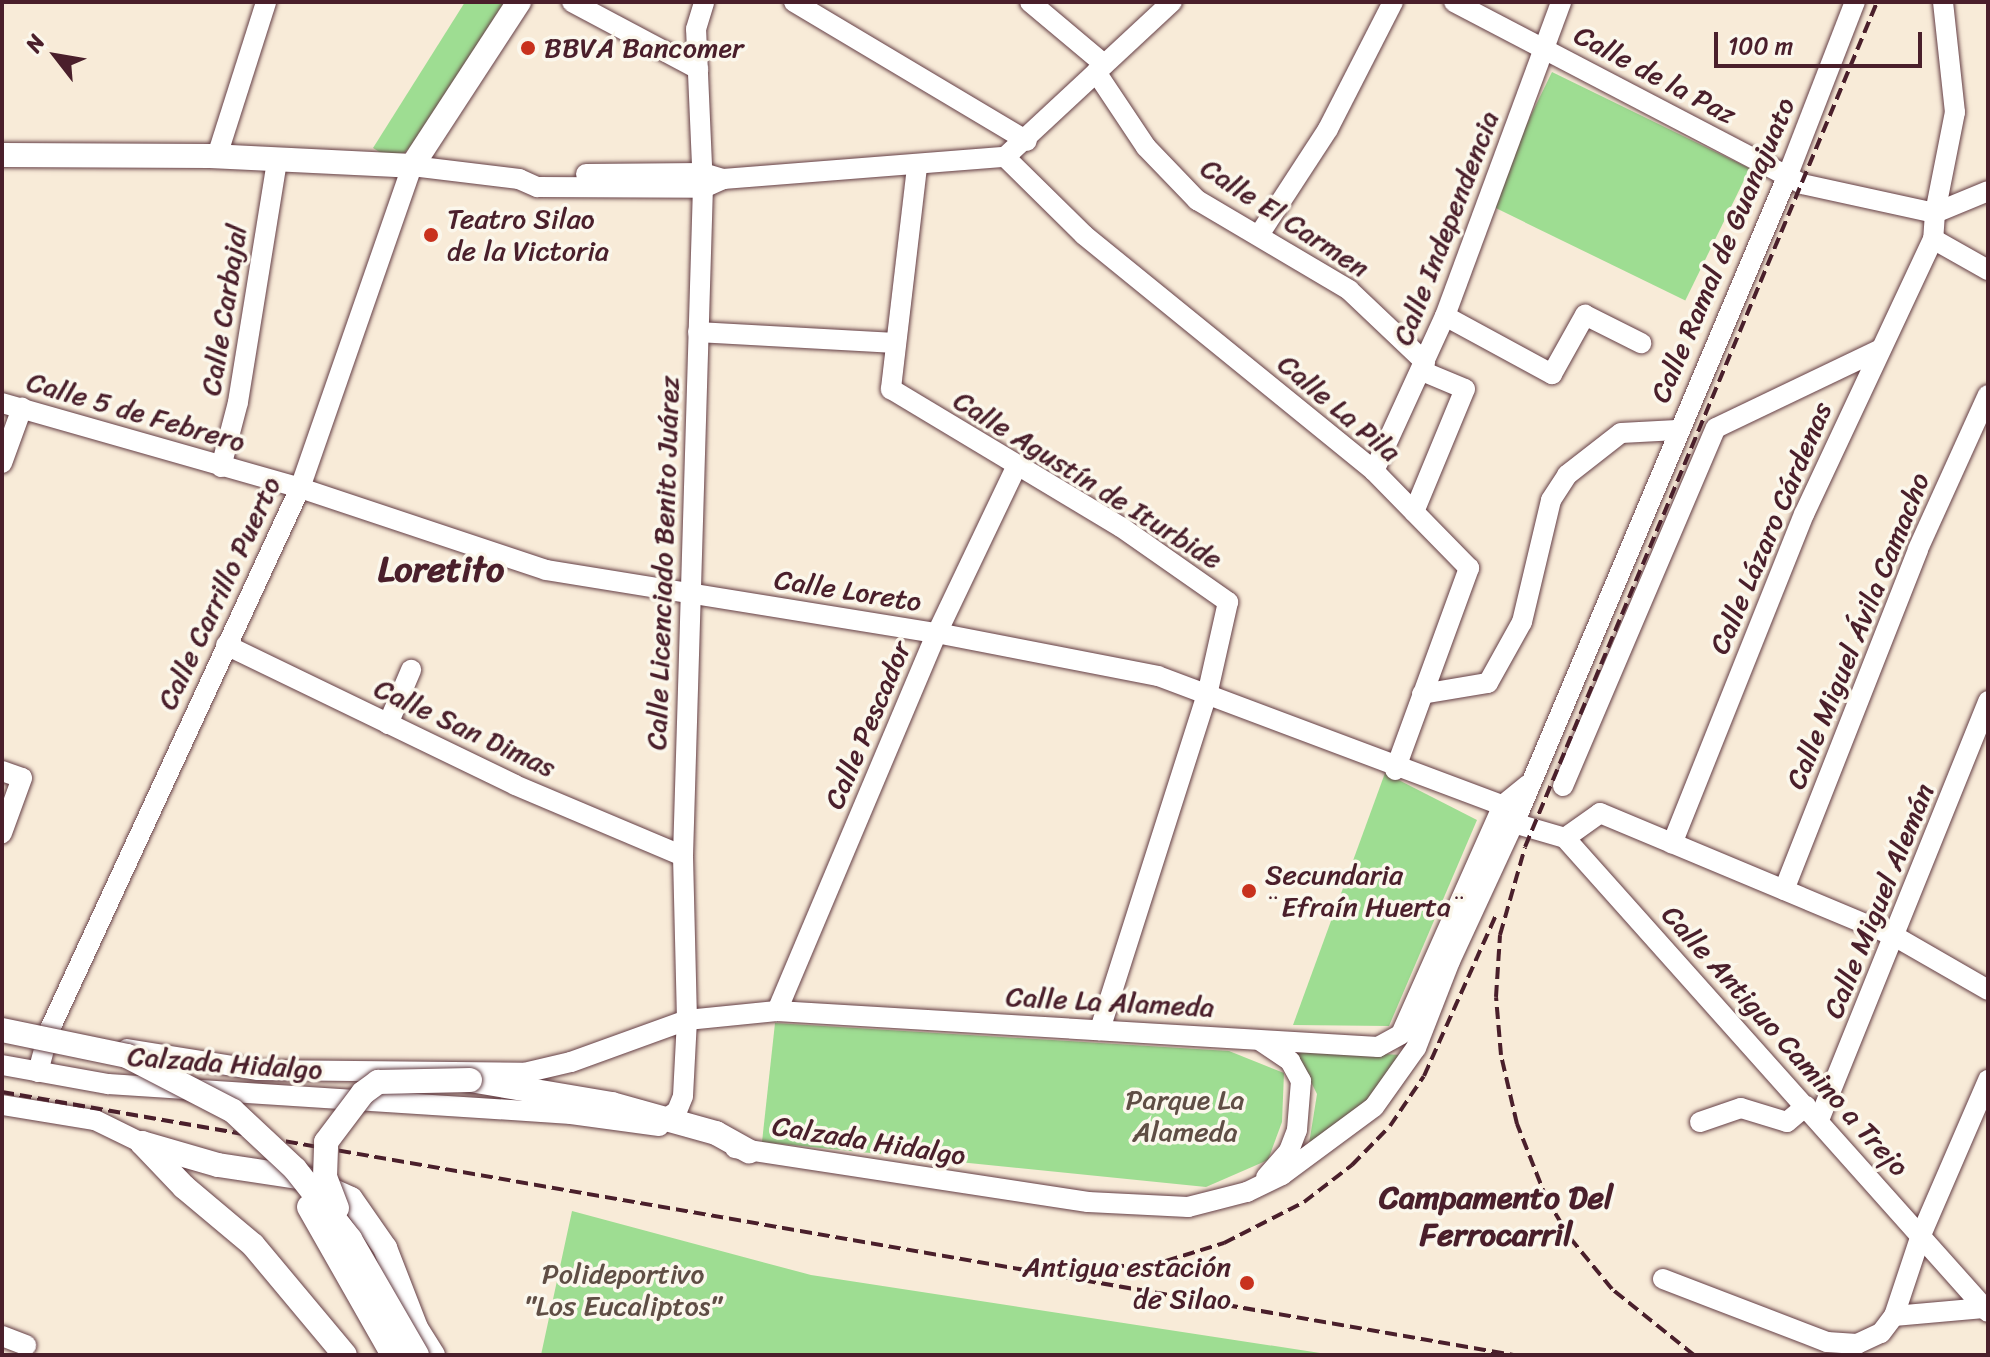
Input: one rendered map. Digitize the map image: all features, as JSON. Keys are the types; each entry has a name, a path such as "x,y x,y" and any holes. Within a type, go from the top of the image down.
{"main road":[{"path":"2,155 217,156 412,166 519,2"},
{"path":"2,1030 127,1056 204,1092 266,1137 350,1239"},
{"path":"2,1045 70,1055 125,1070 213,1116 251,1144 308,1206 393,1355"},
{"path":"419,1355 350,1239 325,1177 326,1142 336,1123 378,1082 467,1076 513,1084 716,1133 749,1151"},
{"path":"142,1143 264,1256 345,1355"},
{"path":"142,1143 218,1165 304,1178 351,1199 385,1248 416,1328 433,1355"}],"street":[{"path":"217,156 266,2"},
{"path":"572,2 698,69"},
{"name":"Calle Licenciado Benito Juárez","path":"664,1120 677,1111 683,1096 687,1020 683,856 689,595 698,332 710,180 696,29 704,2"},
{"name":"Calle El Carmen","path":"1030,2 1100,68 1146,147 1197,200 1349,290 1424,366"},
{"path":"412,166 519,179 710,180 917,167 1005,157 1027,141 1172,2"},
{"path":"1259,235 1328,129 1393,2"},
{"name":"Calle de la Paz","path":"1454,2 1787,177 1935,213"},
{"name":"Calle Independencia","path":"1374,471 1445,316 1561,2"},
{"name":"Calle Ramal de Guanajuato","path":"1513,817 1787,177 1855,2"},
{"path":"1943,2 1955,112 1935,213 1933,239 1988,270"},
{"path":"798,3 1027,141"},
{"name":"Calle La Pila","path":"1005,157 1084,235 1374,471 1469,568 1393,764"},
{"name":"Calle Carbajal","path":"221,467 238,402 277,161"},
{"name":"Calle Carrillo Puerto","path":"38,1072 49,1031 300,488 412,166"},
{"name":"Calle Agustín de Iturbide","path":"917,167 891,389 1121,527 1228,602 1208,691 1100,1030"},
{"path":"1935,213 1988,191"},
{"name":"Calle Lázaro Cárdenas","path":"1672,844 1804,514 1933,239"},
{"path":"1445,316 1552,374 1585,315 1641,343"},
{"path":"698,332 895,343"},
{"path":"1563,786 1716,428 1879,350"},
{"path":"1414,512 1465,389 1424,366"},
{"name":"Calle Miguel Ávila Camacho","path":"1784,890 1918,549 1988,395"},
{"path":"2,463 12,406"},
{"name":"Calle 5 de Febrero","path":"12,406 300,488"},
{"name":"Calle Ramal de Guanajuato","path":"1422,694 1488,683 1522,622 1551,500 1567,475 1621,433 1677,430"},
{"name":"Calle Pescador","path":"777,1011 937,633 1017,465"},
{"name":"Calle Loreto","path":"300,488 546,570 937,633 1158,676 1208,691 1393,764 1513,817"},
{"name":"Calle San Dimas","path":"226,645 515,785 683,856"},
{"path":"388,724 411,670"},
{"name":"Calle Miguel Alemán","path":"1812,1113 1896,937 1988,701"},
{"path":"2,771 22,778 2,833"},
{"path":"1565,838 1600,813 1896,937 1988,990"},
{"name":"Calle Antiguo Camino a Trejo","path":"1513,817 1565,838 1986,1310"},
{"name":"Calzada Hidalgo","path":"2,1065 108,1084 459,1107 660,1126 749,1151 1124,1206 1188,1207 1247,1192 1341,1136 1374,1107 1409,1041 1513,817"},
{"name":"Calle La Alameda","path":"2,1021 122,1048 258,1070 467,1076 524,1073 571,1062 687,1020 777,1011 1378,1047 1409,1041"},
{"path":"1247,1192 1289,1151 1301,1108 1301,1081 1290,1061 1254,1039"},
{"path":"108,1084 122,1048"},
{"path":"257,1093 258,1070"},
{"path":"459,1107 453,1091 467,1076"},
{"path":"1663,1279 1827,1342 1857,1344 1881,1333 1894,1316 1921,1235 1988,1080"},
{"path":"2,1105 78,1115 142,1143"},
{"path":"1700,1122 1741,1108 1787,1122 1812,1113"},
{"path":"1894,1316 1986,1310"},
{"path":"2,1336 26,1345"}],"green space":[{"path":"465,2 504,2 416,142 404,153 386,156 373,148"},
{"path":"1552,72 1750,168 1685,301 1488,204"},
{"path":"1385,773 1477,820 1389,1026 1293,1025"},
{"name":"Parque La Alameda","path":"775,1023 1229,1051 1284,1073 1282,1122 1268,1160 1206,1187 762,1142"},
{"path":"1293,1046 1401,1055 1367,1103 1309,1144 1317,1094"},
{"name":"Polideportivo \"Los Eucaliptos\"","path":"572,1211 811,1275 1333,1355 541,1355"}],"railway":[{"path":"1694,1355 1612,1289 1571,1239 1547,1200 1517,1124 1501,1055 1496,997 1500,935 1525,847 1877,2"},
{"path":"1076,1271 1166,1261 1224,1243 1304,1202 1352,1165 1390,1126 1424,1076 1497,913"},
{"path":"2,1092 1513,1355"}],"place":[{"name":"BBVA Bancomer","path":"528,48"},
{"name":"Teatro Silao de la Victoria","path":"431,235"},
{"name":"Secundaria ¨Efraín Huerta¨","path":"1249,891"},
{"name":"Antigua estación de Silao","path":"1247,1283"}],"district":[{"name":"Loretito","path":"441,570"},
{"name":"Campamento Del Ferrocarril","path":"1496,1218"}]}
